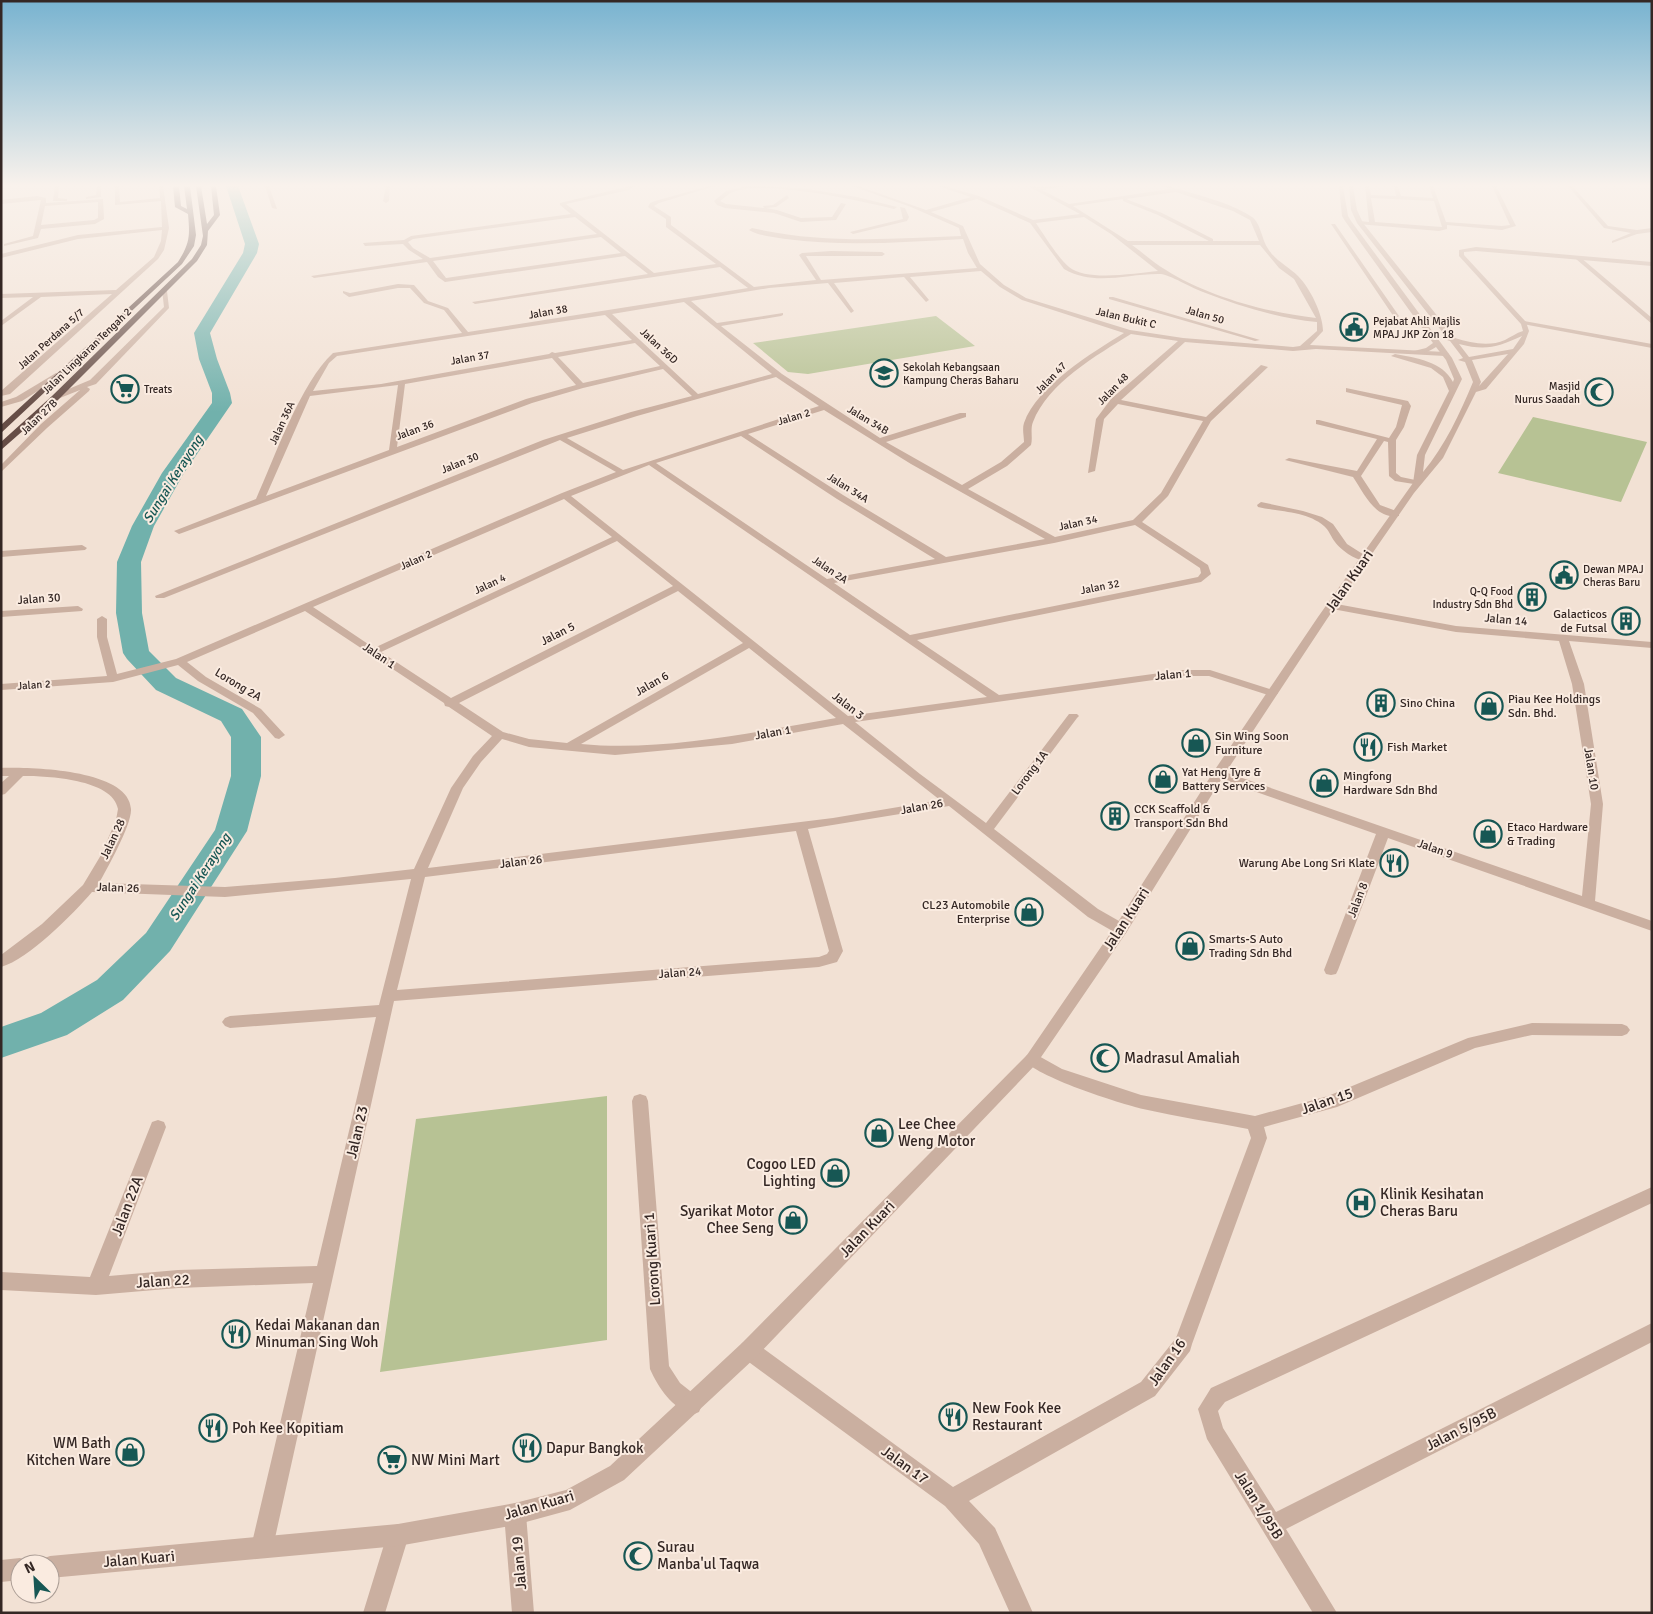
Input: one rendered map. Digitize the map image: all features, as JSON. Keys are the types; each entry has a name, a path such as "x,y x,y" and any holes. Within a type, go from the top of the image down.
{"highway":[{"name":"Jalan Lingkaran Tengah 2","path":"1,430 181,261"},
{"name":"Jalan Lingkaran Tengah 2","path":"1,447 55,398 194,261"}],"street":[{"name":"Jalan Perdana 5/7","path":"1,394 7,392 119,292 150,261"},
{"path":"314,276 413,261"},
{"path":"430,261 440,278 445,280 577,261"},
{"path":"635,261 653,275"},
{"path":"717,261 752,288"},
{"path":"806,261 819,281"},
{"name":"Jalan Bukit C","path":"977,261 982,269 1002,286 1024,299 1076,317 1130,332 1183,340 1293,349 1316,347 1413,352 1447,357"},
{"path":"1061,261 1066,268 1073,272 1100,276 1164,272"},
{"path":"1150,261 1164,272 1184,282 1236,301 1300,318 1320,320"},
{"path":"1276,261 1281,268 1296,278 1315,308 1320,320 1320,331 1315,338 1302,348"},
{"path":"1358,261 1396,316"},
{"name":"Jalan Kuari","path":"1377,261 1447,357 1458,379 1421,455 1417,483"},
{"path":"1390,261 1465,357 1477,382 1474,391"},
{"path":"1468,261 1524,323 1526,332 1521,344 1483,387 1474,391"},
{"path":"1582,261 1652,322"},
{"path":"1619,261 1652,264"},
{"path":"475,302 722,265"},
{"name":"Jalan 38","path":"328,359 336,354 347,351 467,335 752,288 829,280 982,269"},
{"path":"905,274 926,300"},
{"path":"829,280 851,311"},
{"path":"345,292 349,294 398,286 412,286 426,302 446,309 467,335"},
{"path":"1,296 119,292"},
{"name":"Jalan 27B","path":"1,470 44,426 93,382 167,307 164,292"},
{"path":"1,324 39,294"},
{"name":"Jalan 50","path":"1110,298 1244,337 1275,343 1293,349"},
{"name":"Jalan 34B","path":"684,299 777,375 825,407 962,489 1054,540"},
{"name":"Jalan 36D","path":"606,312 697,396"},
{"path":"717,325 780,314"},
{"path":"1524,323 1652,346"},
{"name":"Jalan 47","path":"962,489 1004,464 1028,443 1028,422 1048,394 1084,361 1130,332"},
{"path":"1449,338 1471,345 1490,346 1507,341 1517,334 1526,332"},
{"name":"Jalan 48","path":"1091,471 1100,418 1114,401 1183,340"},
{"name":"Jalan 37","path":"308,394 402,382 552,354 636,341"},
{"path":"1413,352 1428,350 1437,343"},
{"path":"1465,357 1521,344"},
{"name":"Jalan Bukit C","path":"1302,348 1316,351 1395,356 1447,357"},
{"path":"1447,357 1465,357 1514,351"},
{"path":"552,354 581,386"},
{"path":"1395,356 1422,363 1441,371 1446,376 1453,392"},
{"name":"Jalan 36A","path":"260,500 308,394 328,359"},
{"name":"Jalan 36","path":"179,531 528,400 664,367"},
{"path":"1136,522 1165,494 1208,420 1264,367"},
{"path":"1,405 19,399 59,375"},
{"name":"Jalan 30","path":"160,596 560,437 697,396 777,375"},
{"path":"55,398 93,382"},
{"path":"393,450 402,382"},
{"path":"1349,390 1405,403 1408,406 1400,427 1392,440 1392,474 1398,479 1417,483"},
{"name":"Jalan Kuari","path":"60,1565 398,1535 515,1514 570,1500 617,1473 749,1350 1032,1060 1121,929 1218,774 1272,693 1417,483 1439,458 1474,391"},
{"path":"1114,401 1208,420"},
{"name":"Jalan 2","path":"1,687 112,679 180,661 307,608 565,495 650,462 825,407"},
{"path":"880,441 963,414"},
{"path":"1319,422 1392,440"},
{"name":"Jalan 34A","path":"742,433 944,560"},
{"path":"560,437 623,473"},
{"path":"1289,460 1356,475 1360,474 1382,438"},
{"name":"Jalan 2A","path":"650,462 997,699"},
{"path":"1356,475 1377,507 1396,514"},
{"name":"Jalan 3","path":"565,495 916,777 951,802 1093,913 1121,929"},
{"path":"1261,505 1326,522 1333,529 1338,540 1350,551 1364,558"},
{"name":"Jalan 34","path":"825,582 1054,540 1136,522"},
{"name":"Jalan 32","path":"910,638 1201,579 1206,574 1205,567 1136,522"},
{"name":"Jalan 4","path":"373,652 617,538"},
{"path":"1,554 82,548"},
{"name":"Jalan 5","path":"449,704 679,587"},
{"name":"Jalan 14","path":"1331,606 1456,629 1652,645"},
{"name":"Jalan 1","path":"307,608 449,704 499,735 529,743 568,747 615,751 732,740 845,720 1182,672 1210,673 1272,693"},
{"name":"Jalan 30","path":"1,614 78,609"},
{"path":"102,619 102,638 112,679"},
{"name":"Jalan 10","path":"1563,638 1578,684 1597,804 1588,903"},
{"name":"Jalan 6","path":"568,747 749,644"},
{"name":"Lorong 2A","path":"180,661 202,679 257,711 278,735"},
{"name":"Lorong 1A","path":"987,830 1073,716"},
{"name":"Jalan 23","path":"262,1548 418,874 457,788 477,759 499,735"},
{"path":"1,791 20,771"},
{"name":"Jalan 28","path":"1,772 53,772 82,779 112,791 122,800 125,808 124,816 89,887 71,906 1,962"},
{"name":"Jalan 9","path":"1218,774 1652,926"},
{"name":"Jalan 26","path":"89,887 225,892 335,883 570,856 801,826 951,802"},
{"name":"Jalan 24","path":"387,1003 819,962 832,958 836,951 801,826"},
{"name":"Jalan 8","path":"1331,970 1384,831"},
{"path":"230,1022 387,1003"},
{"name":"Jalan 15","path":"1032,1060 1057,1074 1141,1102 1255,1123 1331,1102 1473,1042 1532,1029 1622,1030"},
{"name":"Lorong Kuari 1","path":"640,1101 660,1369 673,1390 692,1405"},
{"name":"Jalan 16","path":"952,1499 1148,1389 1183,1344 1259,1138 1255,1123"},
{"name":"Jalan 22A","path":"96,1286 158,1127"},
{"name":"Jalan 1/95B","path":"1326,1613 1214,1432 1208,1409 1218,1395 1652,1195"},
{"name":"Jalan 22","path":"1,1281 96,1286 178,1279 325,1274"},
{"name":"Jalan 5/95B","path":"1271,1526 1652,1332"},
{"name":"Jalan 17","path":"749,1350 952,1499 987,1536 1022,1613"},
{"name":"Jalan 19","path":"515,1514 522,1613"},
{"path":"374,1613 398,1535"}],"green space":[{"path":"936,316 975,346 808,374 788,372 753,343"},
{"path":"1533,417 1647,442 1621,502 1498,473"},
{"path":"607,1096 607,1340 380,1372 416,1119"}],"waterway":[{"name":"Sungai Kerayong","path":"1,1043 54,1024 110,990 158,942 231,831 246,776 246,737 232,715 166,684 136,653 129,613 129,562 143,526 173,473 222,403 221,393 208,359 202,333 245,261"}],"place":[{"name":"Pejabat Ahli Majlis MPAJ JKP Zon 18","path":"1354,327"},
{"name":"Sekolah Kebangsaan Kampung Cheras Baharu","path":"884,373"},
{"name":"Treats","path":"125,389"},
{"name":"Masjid Nurus Saadah","path":"1599,392"},
{"name":"Dewan MPAJ Cheras Baru","path":"1564,575"},
{"name":"Q-Q Food Industry Sdn Bhd","path":"1532,597"},
{"name":"Galacticos de Futsal","path":"1626,621"},
{"name":"Sino China","path":"1381,703"},
{"name":"Piau Kee Holdings Sdn. Bhd.","path":"1489,706"},
{"name":"Sin Wing Soon Furniture","path":"1196,743"},
{"name":"Fish Market","path":"1368,747"},
{"name":"Yat Heng Tyre & Battery Services","path":"1163,779"},
{"name":"Mingfong Hardware Sdn Bhd","path":"1324,783"},
{"name":"CCK Scaffold & Transport Sdn Bhd","path":"1115,816"},
{"name":"Etaco Hardware & Trading","path":"1488,834"},
{"name":"Warung Abe Long Sri Klate","path":"1394,863"},
{"name":"CL23 Automobile Enterprise","path":"1029,912"},
{"name":"Smarts-S Auto Trading Sdn Bhd","path":"1190,946"},
{"name":"Madrasul Amaliah","path":"1105,1058"},
{"name":"Lee Chee Weng Motor","path":"879,1133"},
{"name":"Cogoo LED Lighting","path":"835,1173"},
{"name":"Klinik Kesihatan Cheras Baru","path":"1361,1203"},
{"name":"Syarikat Motor Chee Seng","path":"793,1220"},
{"name":"Kedai Makanan dan Minuman Sing Woh","path":"236,1334"},
{"name":"New Fook Kee Restaurant","path":"953,1417"},
{"name":"Poh Kee Kopitiam","path":"213,1428"},
{"name":"Dapur Bangkok","path":"527,1448"},
{"name":"WM Bath Kitchen Ware","path":"130,1452"},
{"name":"NW Mini Mart","path":"392,1460"},
{"name":"Surau Manba'ul Taqwa","path":"638,1556"}]}
